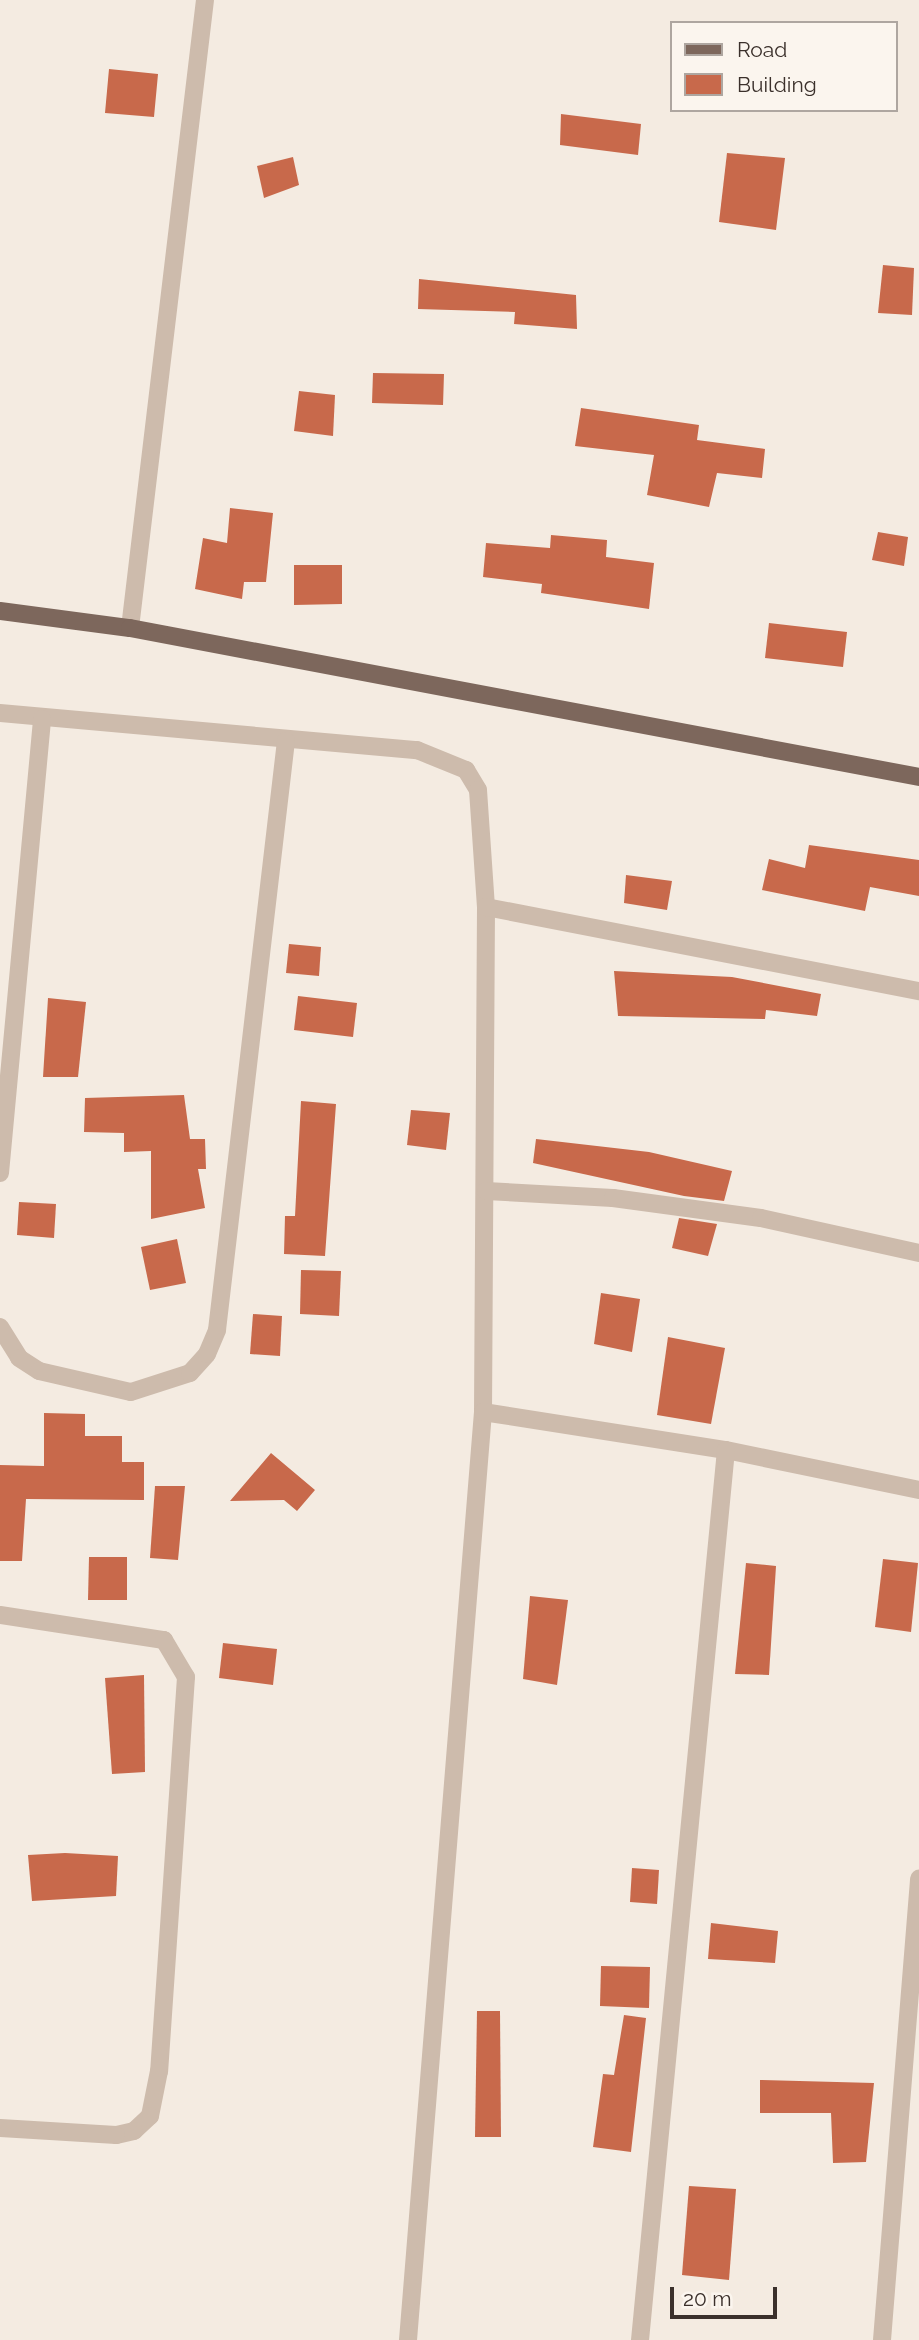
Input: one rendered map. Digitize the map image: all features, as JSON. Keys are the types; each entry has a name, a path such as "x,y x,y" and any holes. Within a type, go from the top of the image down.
{"main road":[{"path":"0,611 130,628 919,777"}],"street":[{"path":"130,628 205,0"},
{"path":"0,713 286,741 417,750 466,770 484,818 486,1191 483,1412 408,2340"},
{"path":"0,1173 42,719"},
{"path":"0,1327 19,1358 39,1371 131,1392 190,1373 207,1354 217,1329 286,741"},
{"path":"486,907 919,991"},
{"path":"486,1191 613,1198 761,1219 919,1253"},
{"path":"483,1412 726,1450 919,1490"},
{"path":"640,2340 726,1450"},
{"path":"0,1615 164,1640 186,1678 159,2071 150,2116 134,2131 116,2135 0,2128"},
{"path":"882,2340 919,1878"}],"building":[{"path":"109,69 158,74 154,117 105,113"},
{"path":"561,114 641,124 638,155 560,145"},
{"path":"727,153 785,158 776,230 719,222"},
{"path":"293,157 299,185 264,198 257,166"},
{"path":"883,265 914,268 912,315 878,313"},
{"path":"419,279 576,295 577,329 514,324 515,312 418,309"},
{"path":"373,373 444,374 443,405 372,403"},
{"path":"299,391 335,395 333,436 294,431"},
{"path":"581,408 699,425 697,440 765,449 762,478 717,473 709,507 647,495 654,455 575,446"},
{"path":"230,508 273,513 266,582 244,582 242,599 195,589 203,538 227,543"},
{"path":"878,532 908,537 904,566 872,560"},
{"path":"551,535 607,540 606,557 654,563 649,609 541,593 542,584 483,577 486,543 550,548"},
{"path":"294,565 342,565 342,604 294,605"},
{"path":"769,623 847,632 843,667 765,658"},
{"path":"809,845 919,860 919,896 870,887 865,911 762,890 769,859 805,868"},
{"path":"626,875 672,881 667,910 624,903"},
{"path":"289,944 321,947 319,976 286,973"},
{"path":"614,971 732,977 821,994 817,1016 766,1010 765,1019 618,1016"},
{"path":"298,996 357,1003 353,1037 294,1030"},
{"path":"48,998 86,1002 78,1077 43,1077"},
{"path":"184,1095 190,1139 205,1139 206,1169 198,1169 205,1208 151,1219 151,1151 124,1152 124,1133 84,1132 85,1098"},
{"path":"301,1101 336,1104 325,1256 284,1254 285,1216 295,1216"},
{"path":"411,1110 450,1113 446,1150 407,1145"},
{"path":"536,1139 649,1152 732,1171 724,1201 684,1196 533,1163"},
{"path":"19,1202 56,1204 54,1238 17,1235"},
{"path":"679,1218 717,1224 708,1256 672,1248"},
{"path":"177,1239 186,1283 150,1290 141,1247"},
{"path":"301,1270 341,1271 339,1316 300,1314"},
{"path":"601,1293 640,1299 632,1352 594,1344"},
{"path":"253,1314 282,1316 280,1356 250,1354"},
{"path":"668,1337 725,1348 711,1424 657,1415"},
{"path":"44,1413 85,1414 85,1436 122,1436 122,1462 144,1462 144,1500 26,1499 22,1561 0,1561 0,1465 44,1466"},
{"path":"271,1453 315,1490 297,1511 284,1500 230,1501"},
{"path":"155,1486 185,1486 178,1560 150,1558"},
{"path":"89,1557 127,1557 127,1600 88,1600"},
{"path":"883,1559 918,1563 911,1632 875,1627"},
{"path":"746,1563 776,1566 769,1675 735,1674"},
{"path":"530,1596 568,1600 557,1685 523,1679"},
{"path":"223,1643 277,1649 273,1685 219,1678"},
{"path":"144,1675 145,1772 112,1774 105,1678"},
{"path":"65,1853 118,1856 116,1896 32,1901 28,1855"},
{"path":"632,1868 659,1870 657,1904 630,1902"},
{"path":"711,1923 778,1931 775,1963 708,1959"},
{"path":"601,1966 650,1967 649,2008 600,2006"},
{"path":"477,2011 500,2011 501,2137 475,2137"},
{"path":"624,2015 646,2018 631,2152 593,2147 603,2074 614,2075"},
{"path":"760,2080 874,2083 866,2162 833,2163 831,2113 760,2113"},
{"path":"689,2186 736,2189 729,2280 682,2275"}]}
